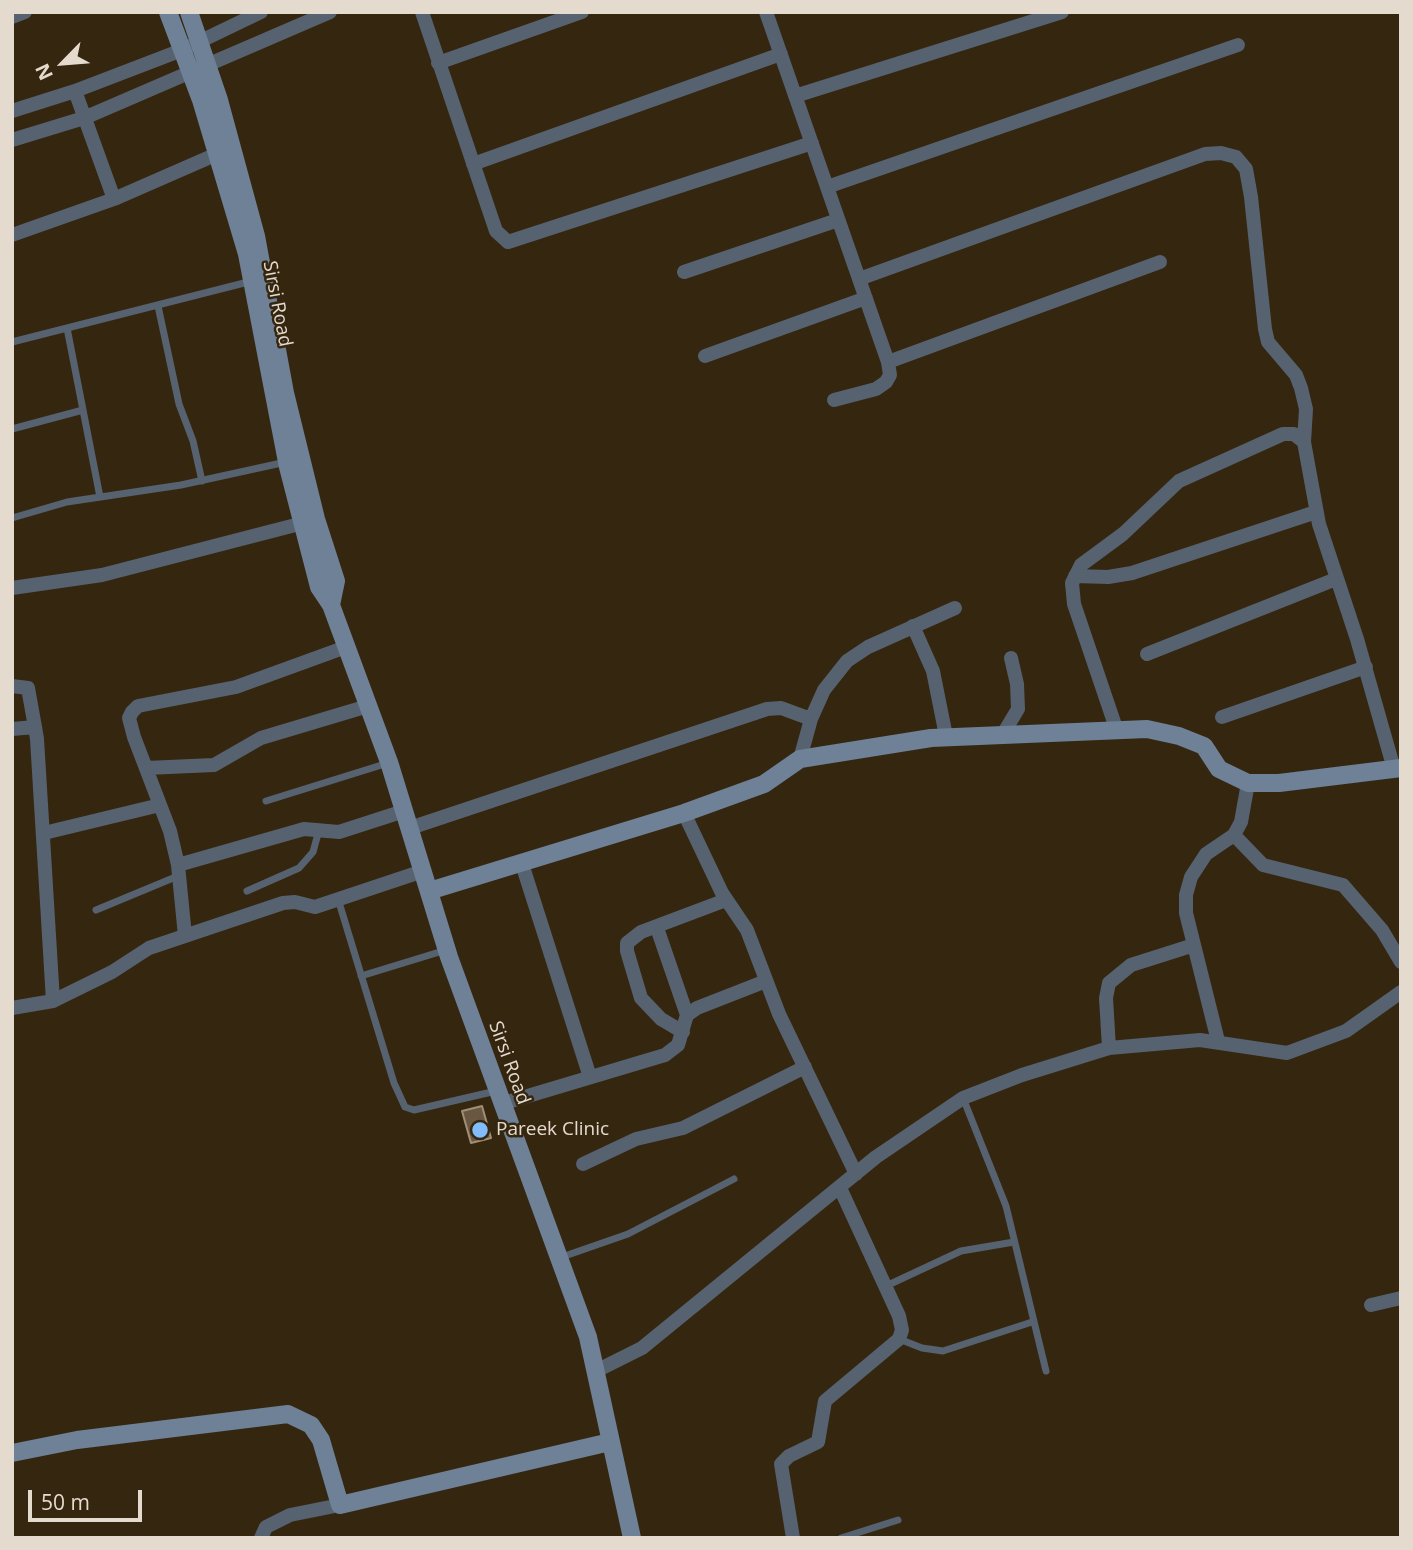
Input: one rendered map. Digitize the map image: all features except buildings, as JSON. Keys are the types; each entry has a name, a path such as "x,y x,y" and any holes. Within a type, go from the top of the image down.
{"main road":[{"name":"Sirsi Road","path":"168,12 217,154 252,281 287,462 309,521 336,581 331,605 389,762 447,950 499,1098 589,1336 594,1371 632,1538"},
{"name":"Sirsi Road","path":"189,12 208,66 256,236 309,521"},
{"path":"429,891 684,813 764,784 800,759 946,736 1147,729 1203,746 1219,769 1248,783 1279,783 1397,769"},
{"path":"12,1453 77,1440 288,1414 312,1425 321,1440 340,1505 610,1442"}],"street":[{"path":"12,17 26,12"},
{"path":"12,111 75,91 182,50 261,12"},
{"path":"14,136 84,118 330,12"},
{"path":"422,12 496,231 508,242 812,143"},
{"path":"438,63 582,12"},
{"path":"766,12 888,362 890,375 886,382 876,389 834,400"},
{"path":"795,96 1062,12"},
{"path":"827,187 1238,45"},
{"path":"473,164 781,54"},
{"path":"75,91 114,199"},
{"path":"859,279 1205,154 1221,153 1236,157 1246,169 1251,197 1268,342 1296,375 1301,388 1306,409 1304,442 1316,512 1397,769"},
{"path":"12,235 114,199 217,154"},
{"path":"684,272 838,220"},
{"path":"888,362 1160,262"},
{"path":"705,356 866,298"},
{"path":"1117,731 1074,604 1072,583 1080,565 1123,534 1179,481 1283,434 1294,434 1304,442"},
{"path":"1075,576 1108,577 1132,573 1316,512"},
{"path":"12,588 102,575 309,521"},
{"path":"1147,654 1336,579"},
{"path":"800,759 811,719 824,690 847,661 868,646 956,608"},
{"path":"914,626 933,671 946,736"},
{"path":"185,936 178,870 160,805 129,718 138,706 236,687 346,647"},
{"path":"1003,734 1018,709 1017,684 1011,658"},
{"path":"1222,717 1366,667"},
{"path":"12,686 28,688 34,727 44,833 53,1001"},
{"path":"146,768 214,765 261,738 368,706"},
{"path":"410,828 766,709 781,708 811,719"},
{"path":"12,729 34,727"},
{"path":"1218,1041 1186,913 1186,895 1191,877 1206,854 1234,835 1241,822 1248,783"},
{"path":"44,833 160,805"},
{"path":"178,870 304,829 339,832 404,811"},
{"path":"684,813 726,900 747,930 766,981 856,1174"},
{"path":"1234,835 1263,865 1343,885 1382,930 1401,962"},
{"path":"522,864 590,1077"},
{"path":"12,1008 53,1001 112,972 149,948 289,901 315,907 423,870"},
{"path":"683,1032 661,1019 641,998 627,951 632,936 726,900"},
{"path":"499,1098 590,1077 665,1055 678,1045 687,1015 657,928"},
{"path":"1109,1048 1106,998 1109,983 1131,965 1194,945"},
{"path":"687,1015 697,1008 766,981"},
{"path":"594,1371 642,1348 856,1174 910,1132 963,1098 1022,1075 1109,1048 1200,1040 1287,1053 1321,1043 1346,1031 1401,992"},
{"path":"583,1164 636,1139 683,1128 805,1068"},
{"path":"793,1538 781,1464 789,1456 814,1447 818,1442 825,1401 899,1339 902,1330 886,1286 840,1188"},
{"path":"1371,1305 1401,1298"},
{"path":"261,1538 266,1527 290,1515 340,1505"}],"lane":[{"path":"12,342 252,281"},
{"path":"158,306 179,404 193,441 202,481"},
{"path":"67,328 100,498"},
{"path":"12,429 83,410"},
{"path":"12,518 67,502 202,481 287,462"},
{"path":"266,801 389,762"},
{"path":"247,891 299,868 313,852 319,829"},
{"path":"96,910 178,870"},
{"path":"338,899 394,1083 405,1107 414,1110 499,1098"},
{"path":"362,976 447,950"},
{"path":"963,1098 1000,1189 1046,1371"},
{"path":"559,1258 628,1234 734,1180"},
{"path":"886,1286 961,1251 1014,1242"},
{"path":"899,1339 922,1348 943,1352 1032,1322"},
{"path":"841,1538 898,1520"}],"place":[{"name":"Pareek Clinic","path":"480,1130"}]}
